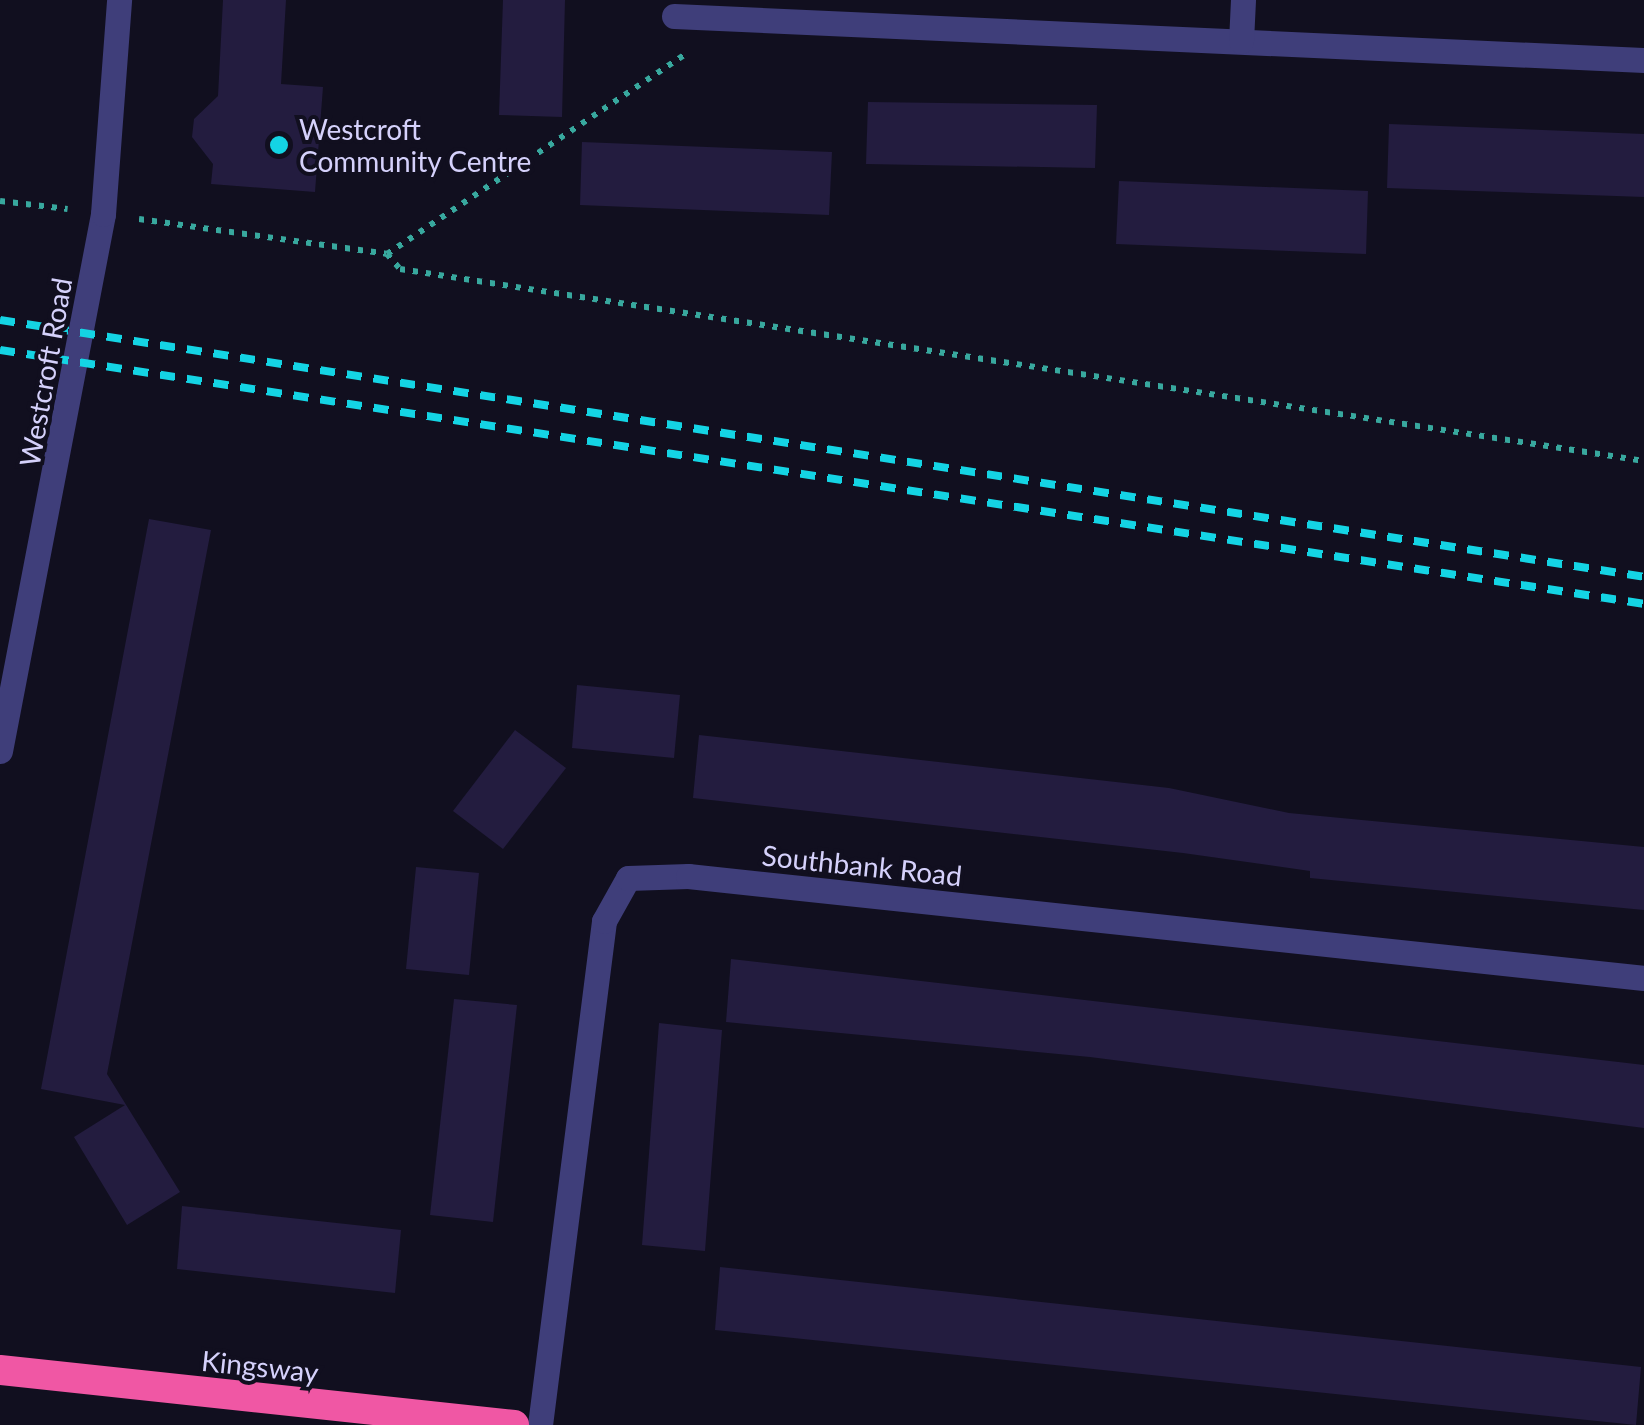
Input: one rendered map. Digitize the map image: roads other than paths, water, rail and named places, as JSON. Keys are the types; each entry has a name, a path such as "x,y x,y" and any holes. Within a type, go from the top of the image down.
{"highway":[{"name":"Kingsway","path":"0,1370 514,1425"}],"street":[{"name":"Westcroft Road","path":"0,751 103,214 119,0"},
{"path":"1242,42 1243,0"},
{"path":"674,16 1644,60"},
{"name":"Southbank Road","path":"540,1425 604,921 628,878 688,876 1644,978"}],"railway":[{"path":"0,320 1644,577"},
{"path":"0,350 1644,604"}],"place":[{"name":"Westcroft Community Centre","path":"279,145"}]}
